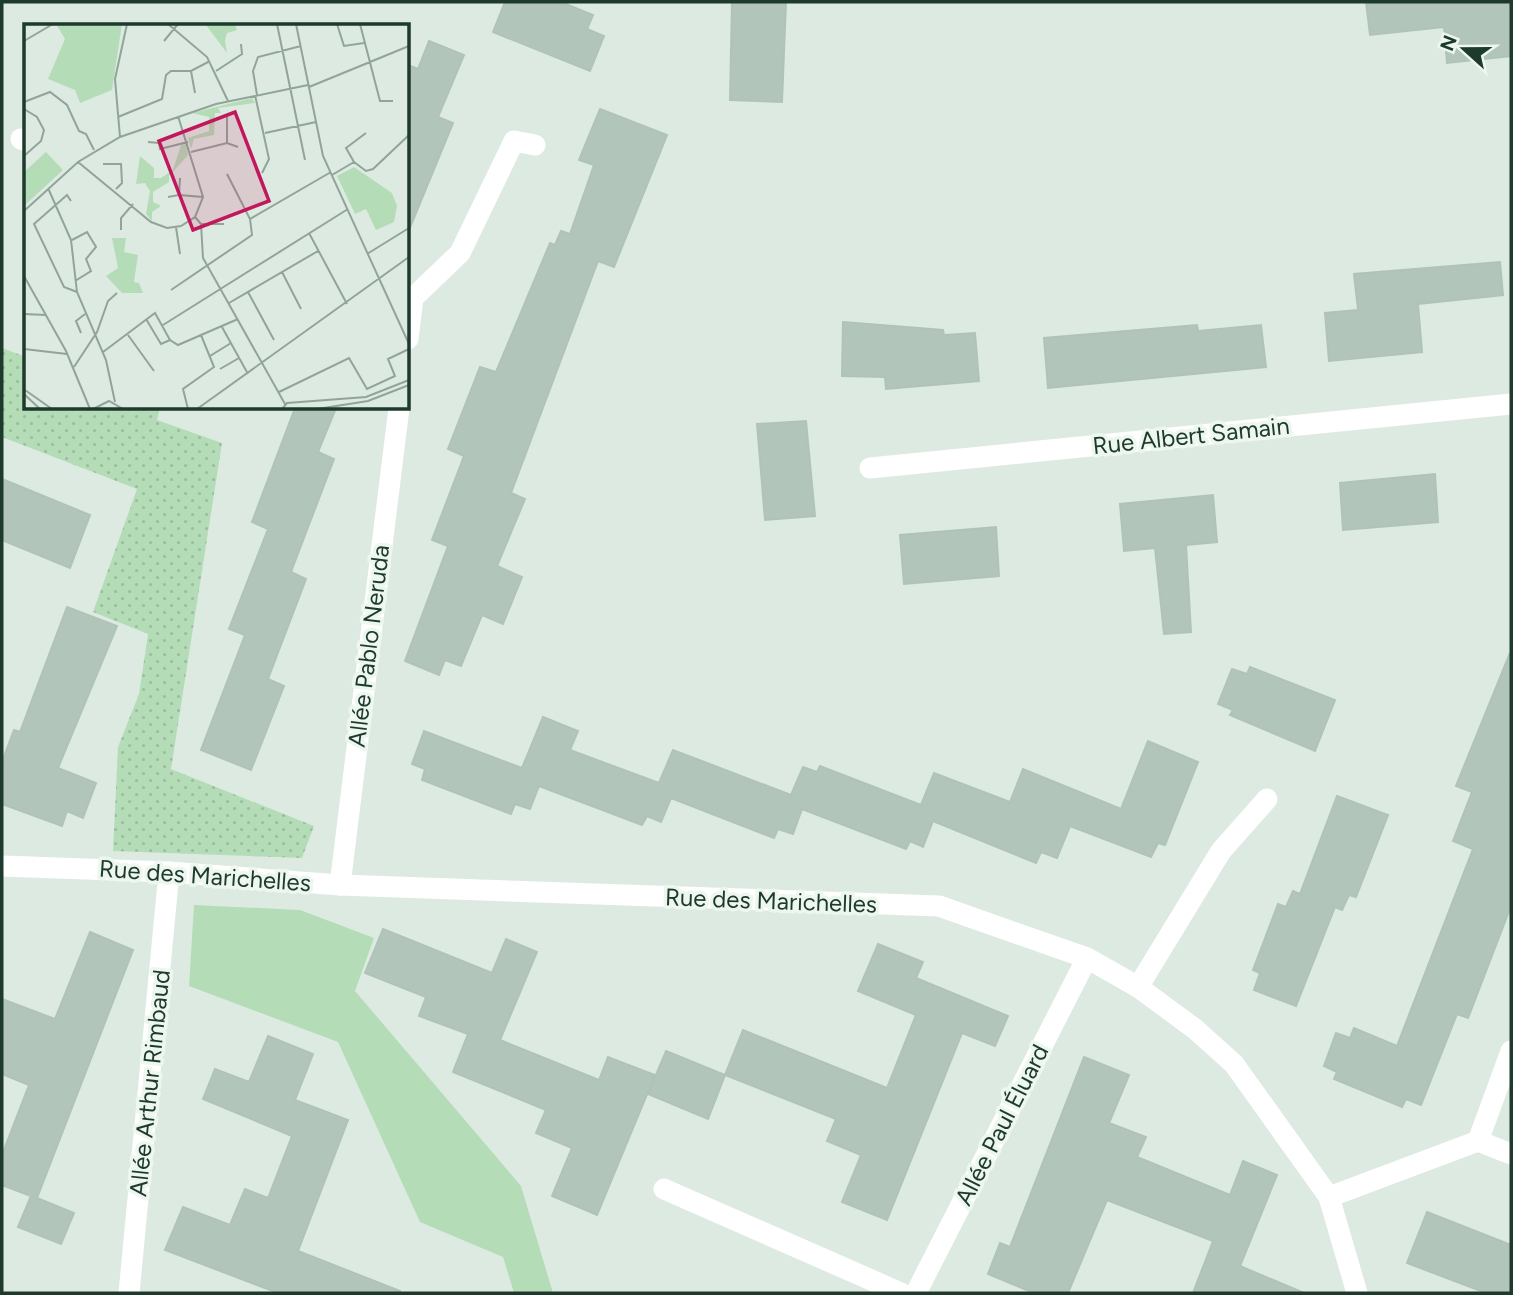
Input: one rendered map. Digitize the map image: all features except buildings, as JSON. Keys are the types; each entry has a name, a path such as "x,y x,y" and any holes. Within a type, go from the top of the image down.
{"street":[{"path":"410,297 460,253 514,141 535,145"},
{"name":"Rue Albert Samain","path":"870,468 1511,404"},
{"name":"Allée Pablo Neruda","path":"340,885 399,410"},
{"path":"1138,987 1221,851 1267,799"},
{"name":"Rue des Marichelles","path":"2,866 169,872 340,885 939,906 1087,958 1138,987 1195,1029 1234,1064 1329,1197 1357,1293"},
{"name":"Allée Arthur Rimbaud","path":"129,1293 169,872"},
{"name":"Allée Paul Éluard","path":"916,1293 1087,958"},
{"path":"1478,1141 1511,1051"},
{"path":"1329,1197 1478,1141 1511,1154"},
{"path":"664,1189 901,1293"}],"green space":[{"path":"2,348 24,356 24,410 160,410 157,420 222,443 171,769 314,826 302,858 113,851 118,747 139,694 148,634 93,612 137,489 2,437"},
{"path":"194,905 300,910 374,938 355,991 521,1186 553,1293 514,1293 503,1257 420,1222 338,1042 189,986"}]}
